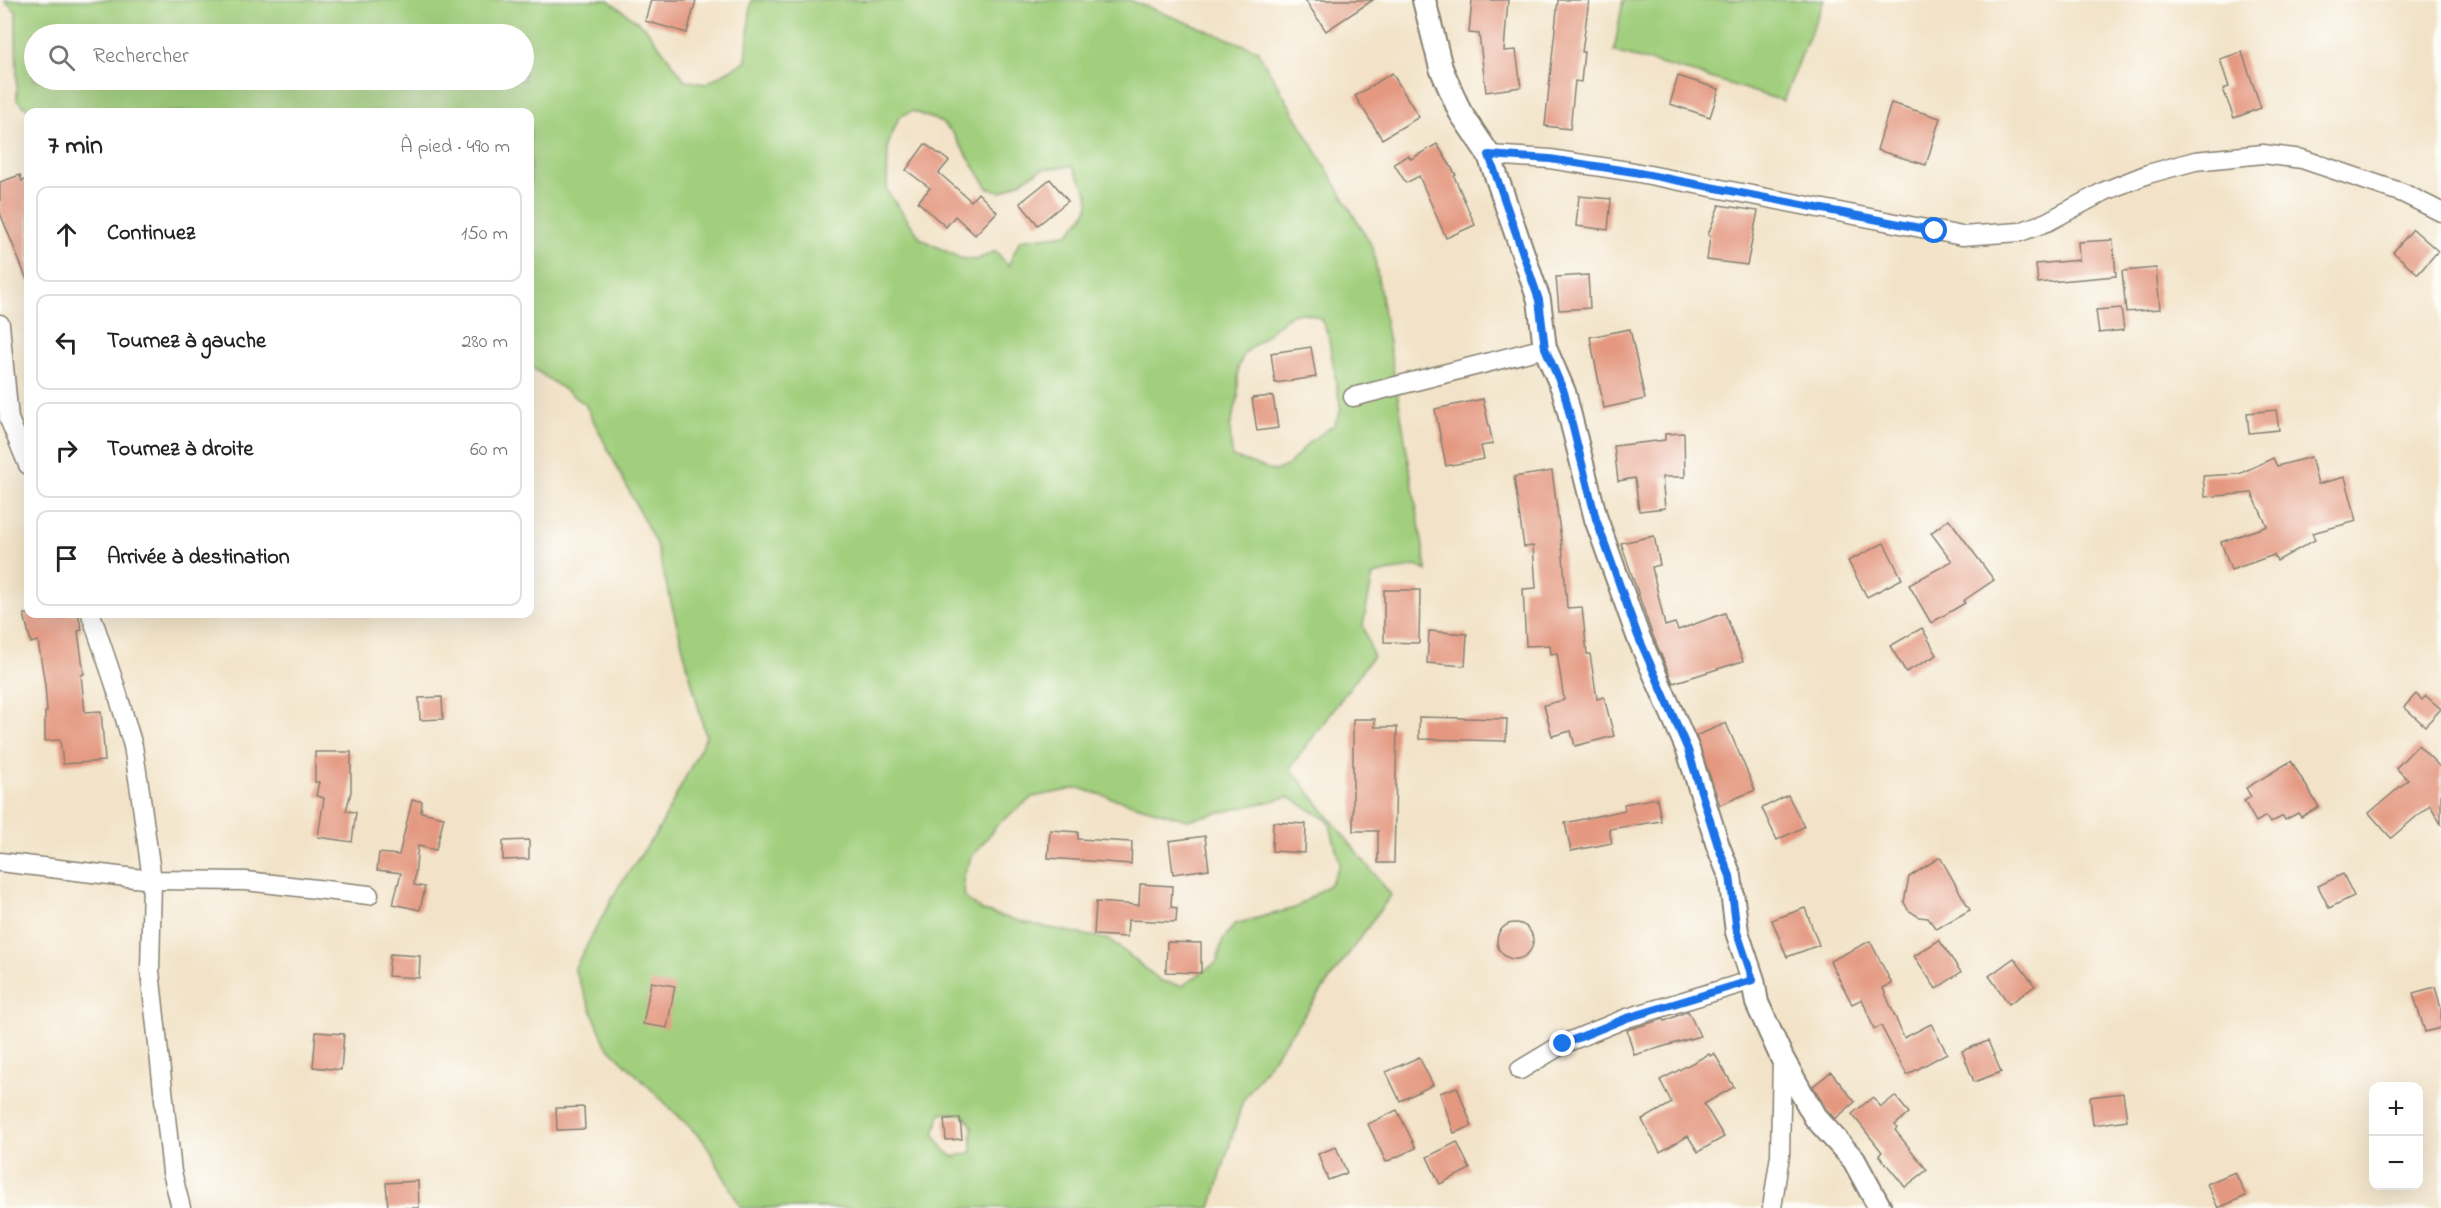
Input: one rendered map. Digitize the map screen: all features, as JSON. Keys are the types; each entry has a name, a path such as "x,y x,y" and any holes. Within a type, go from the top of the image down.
{"street":[{"path":"1424,0 1441,68 1460,112 1489,155 1539,300 1545,348 1564,392 1596,519 1638,636 1688,750 1718,846 1730,876 1737,932 1753,980 1756,1003 1782,1058 1815,1117 1854,1160 1880,1208"},
{"path":"1489,155 1550,159 1634,172 1962,236 2020,232 2046,222 2105,190 2148,174 2195,161 2263,154 2302,159 2403,193 2441,212"},
{"path":"0,324 9,419 24,455"},
{"path":"1353,396 1545,348"},
{"path":"92,618 116,685 133,746 152,880 150,971 172,1172 181,1208"},
{"path":"0,862 152,880 246,881 369,895"},
{"path":"1520,1070 1563,1044 1627,1018 1753,980"},
{"path":"1772,1208 1780,1155 1782,1058"}],"green space":[{"path":"4,0 608,0 645,27 685,80 705,84 746,61 751,0 1130,0 1257,50 1373,248 1427,571 1416,566 1373,575 1363,625 1373,656 1290,768 1391,895 1243,1100 1211,1208 741,1208 704,1141 606,1045 574,969 619,886 659,829 706,737 656,544 585,404 534,369 534,108 26,108 17,100 16,11","holes":["912,111 941,122 952,132 988,188 1002,192 1042,169 1072,166 1088,195 1088,208 1084,215 1068,234 1020,240 1008,266 996,251 976,260 960,258 921,239 887,191 888,145 899,117","1306,313 1320,318 1328,334 1341,410 1334,425 1309,442 1289,465 1275,471 1232,457 1230,427 1238,398 1238,368 1244,354 1291,314","1078,788 1187,820 1289,797 1329,821 1340,864 1330,884 1295,908 1235,924 1222,941 1217,962 1182,986 1161,981 1110,940 1026,923 983,911 965,898 963,878 971,858 998,824 1033,797","941,1113 963,1114 972,1126 972,1152 954,1157 944,1150 934,1133"]},
{"path":"1623,0 1824,0 1783,101 1698,74 1614,52"}],"building":[{"path":"651,0 696,0 687,33 645,21"},
{"path":"1305,0 1373,0 1326,31"},
{"path":"1472,0 1508,0 1504,51 1516,50 1521,87 1486,92 1479,34 1469,33"},
{"path":"1558,0 1589,0 1582,52 1584,52 1581,82 1575,81 1570,129 1545,126"},
{"path":"2242,52 2261,108 2234,118 2223,89 2229,87 2220,59"},
{"path":"1392,73 1419,117 1382,139 1355,96"},
{"path":"1678,76 1719,89 1710,117 1670,104"},
{"path":"1891,103 1940,118 1926,165 1877,150"},
{"path":"925,144 949,161 939,173 971,201 978,193 997,212 975,235 955,216 946,227 918,202 930,188 906,170"},
{"path":"1437,144 1456,175 1454,176 1475,225 1446,238 1419,176 1406,183 1394,164 1408,155 1411,159"},
{"path":"20,175 22,181 24,180 24,273 0,213 0,182"},
{"path":"1050,179 1068,201 1038,225 1020,203"},
{"path":"1579,196 1611,199 1608,230 1576,226"},
{"path":"1719,205 1758,211 1747,265 1707,260 1710,236 1708,235"},
{"path":"2413,229 2438,251 2418,274 2393,252"},
{"path":"2113,240 2116,276 2038,283 2036,264 2079,260 2078,242"},
{"path":"2156,268 2160,309 2126,312 2122,271"},
{"path":"1588,275 1590,308 1559,310 1556,277"},
{"path":"2121,308 2124,330 2099,333 2096,310"},
{"path":"1630,329 1645,399 1604,408 1590,337"},
{"path":"1311,347 1316,377 1275,383 1271,353"},
{"path":"1273,396 1278,428 1257,431 1252,398"},
{"path":"1483,399 1493,444 1481,446 1484,459 1446,466 1435,409"},
{"path":"2276,410 2279,430 2249,433 2247,413"},
{"path":"1684,433 1685,477 1662,477 1665,508 1639,511 1635,478 1618,481 1614,446 1665,440 1665,434"},
{"path":"2311,457 2318,484 2345,477 2357,521 2312,533 2315,540 2277,561 2274,555 2231,570 2221,542 2267,526 2252,493 2205,497 2203,476 2239,474 2273,458 2277,466"},
{"path":"1552,471 1567,608 1582,607 1587,654 1590,654 1597,699 1604,697 1614,736 1575,746 1571,731 1552,736 1544,705 1564,700 1557,653 1551,654 1550,645 1526,646 1523,589 1536,588 1533,546 1524,547 1514,477"},
{"path":"1949,519 1994,580 1963,601 1965,603 1931,623 1909,585 1952,561 1931,533"},
{"path":"1654,536 1660,565 1652,567 1665,626 1675,623 1678,630 1725,613 1743,661 1673,683 1651,631 1621,543"},
{"path":"1884,543 1902,579 1867,597 1848,561"},
{"path":"1384,590 1420,590 1419,643 1384,642"},
{"path":"25,618 79,618 82,630 78,631 84,674 81,675 85,712 101,711 105,761 63,764 60,740 45,741 45,712 47,712 45,685 38,641 31,643"},
{"path":"1922,628 1937,655 1906,672 1890,646"},
{"path":"1429,631 1467,634 1465,666 1427,663"},
{"path":"2416,694 2422,700 2426,696 2441,709 2425,726 2404,707"},
{"path":"442,697 443,719 420,720 419,698"},
{"path":"1419,717 1507,719 1506,741 1419,739"},
{"path":"1353,719 1375,719 1375,727 1397,727 1394,863 1378,863 1378,831 1353,831"},
{"path":"1726,723 1755,790 1720,805 1696,736"},
{"path":"2418,745 2441,768 2441,824 2430,805 2391,838 2369,813 2408,780 2396,768"},
{"path":"315,752 351,752 351,792 346,811 356,812 352,842 318,837 324,798 316,796 319,782 315,782"},
{"path":"2291,761 2319,807 2301,817 2298,813 2285,820 2283,816 2270,823 2266,816 2256,822 2244,801 2251,797 2246,788"},
{"path":"1788,795 1804,827 1777,840 1762,808"},
{"path":"1657,798 1661,821 1609,829 1612,843 1571,851 1565,823 1625,810 1624,804"},
{"path":"412,800 422,801 421,812 444,817 436,850 418,846 414,885 425,887 420,910 393,904 401,873 377,870 379,853 399,855"},
{"path":"1273,822 1306,824 1305,853 1272,851"},
{"path":"1050,830 1078,832 1078,839 1132,842 1131,864 1048,858"},
{"path":"1205,836 1209,869 1173,874 1169,841"},
{"path":"529,840 529,859 503,860 503,841"},
{"path":"1940,857 1970,910 1936,929 1928,918 1919,917 1908,910 1904,902 1909,877"},
{"path":"2343,874 2354,896 2329,908 2318,886"},
{"path":"1140,884 1172,886 1171,907 1177,908 1176,922 1128,920 1127,937 1094,935 1096,902 1139,905"},
{"path":"1805,908 1819,945 1787,957 1772,920"},
{"path":"1515,923 1528,928 1533,941 1528,954 1515,959 1502,954 1497,941 1502,928"},
{"path":"1939,940 1961,972 1936,989 1914,956"},
{"path":"1870,941 1892,984 1883,988 1904,1038 1931,1024 1947,1053 1907,1075 1881,1026 1874,1029 1862,999 1852,1004 1830,961"},
{"path":"1167,942 1201,943 1201,973 1166,972"},
{"path":"390,954 420,956 419,978 388,976"},
{"path":"2014,958 2035,986 2009,1004 1989,976"},
{"path":"651,982 675,986 667,1028 643,1024"},
{"path":"2435,987 2441,1008 2441,1028 2425,1032 2413,993"},
{"path":"1688,1011 1700,1036 1634,1055 1627,1030 1664,1019 1665,1021"},
{"path":"316,1032 344,1034 341,1070 313,1067"},
{"path":"1988,1041 2001,1072 1974,1082 1962,1051"},
{"path":"1714,1053 1734,1087 1704,1104 1724,1137 1698,1152 1688,1136 1660,1152 1642,1120 1672,1103 1660,1080"},
{"path":"1419,1057 1433,1085 1400,1101 1386,1072"},
{"path":"1831,1072 1855,1102 1835,1119 1826,1109 1813,1086"},
{"path":"1457,1087 1472,1126 1454,1133 1440,1093"},
{"path":"2123,1093 2127,1120 2093,1125 2090,1097"},
{"path":"1895,1096 1909,1113 1895,1125 1897,1128 1895,1130 1927,1170 1905,1187 1879,1155 1882,1152 1852,1114 1873,1097 1881,1107"},
{"path":"584,1107 585,1129 557,1130 556,1108"},
{"path":"1397,1110 1416,1148 1386,1162 1368,1124"},
{"path":"960,1118 962,1139 946,1140 944,1119"},
{"path":"1457,1142 1470,1169 1440,1184 1427,1157"},
{"path":"1336,1147 1347,1173 1328,1180 1318,1154"},
{"path":"2235,1172 2246,1196 2218,1208 2207,1184"},
{"path":"418,1181 419,1208 388,1208 386,1183"}],"route":[{"path":"1563,1044 1627,1018 1753,980 1737,932 1730,876 1718,846 1688,750 1638,636 1596,519 1564,392 1545,348 1539,300 1489,155 1550,159 1634,172 1935,231"}]}
